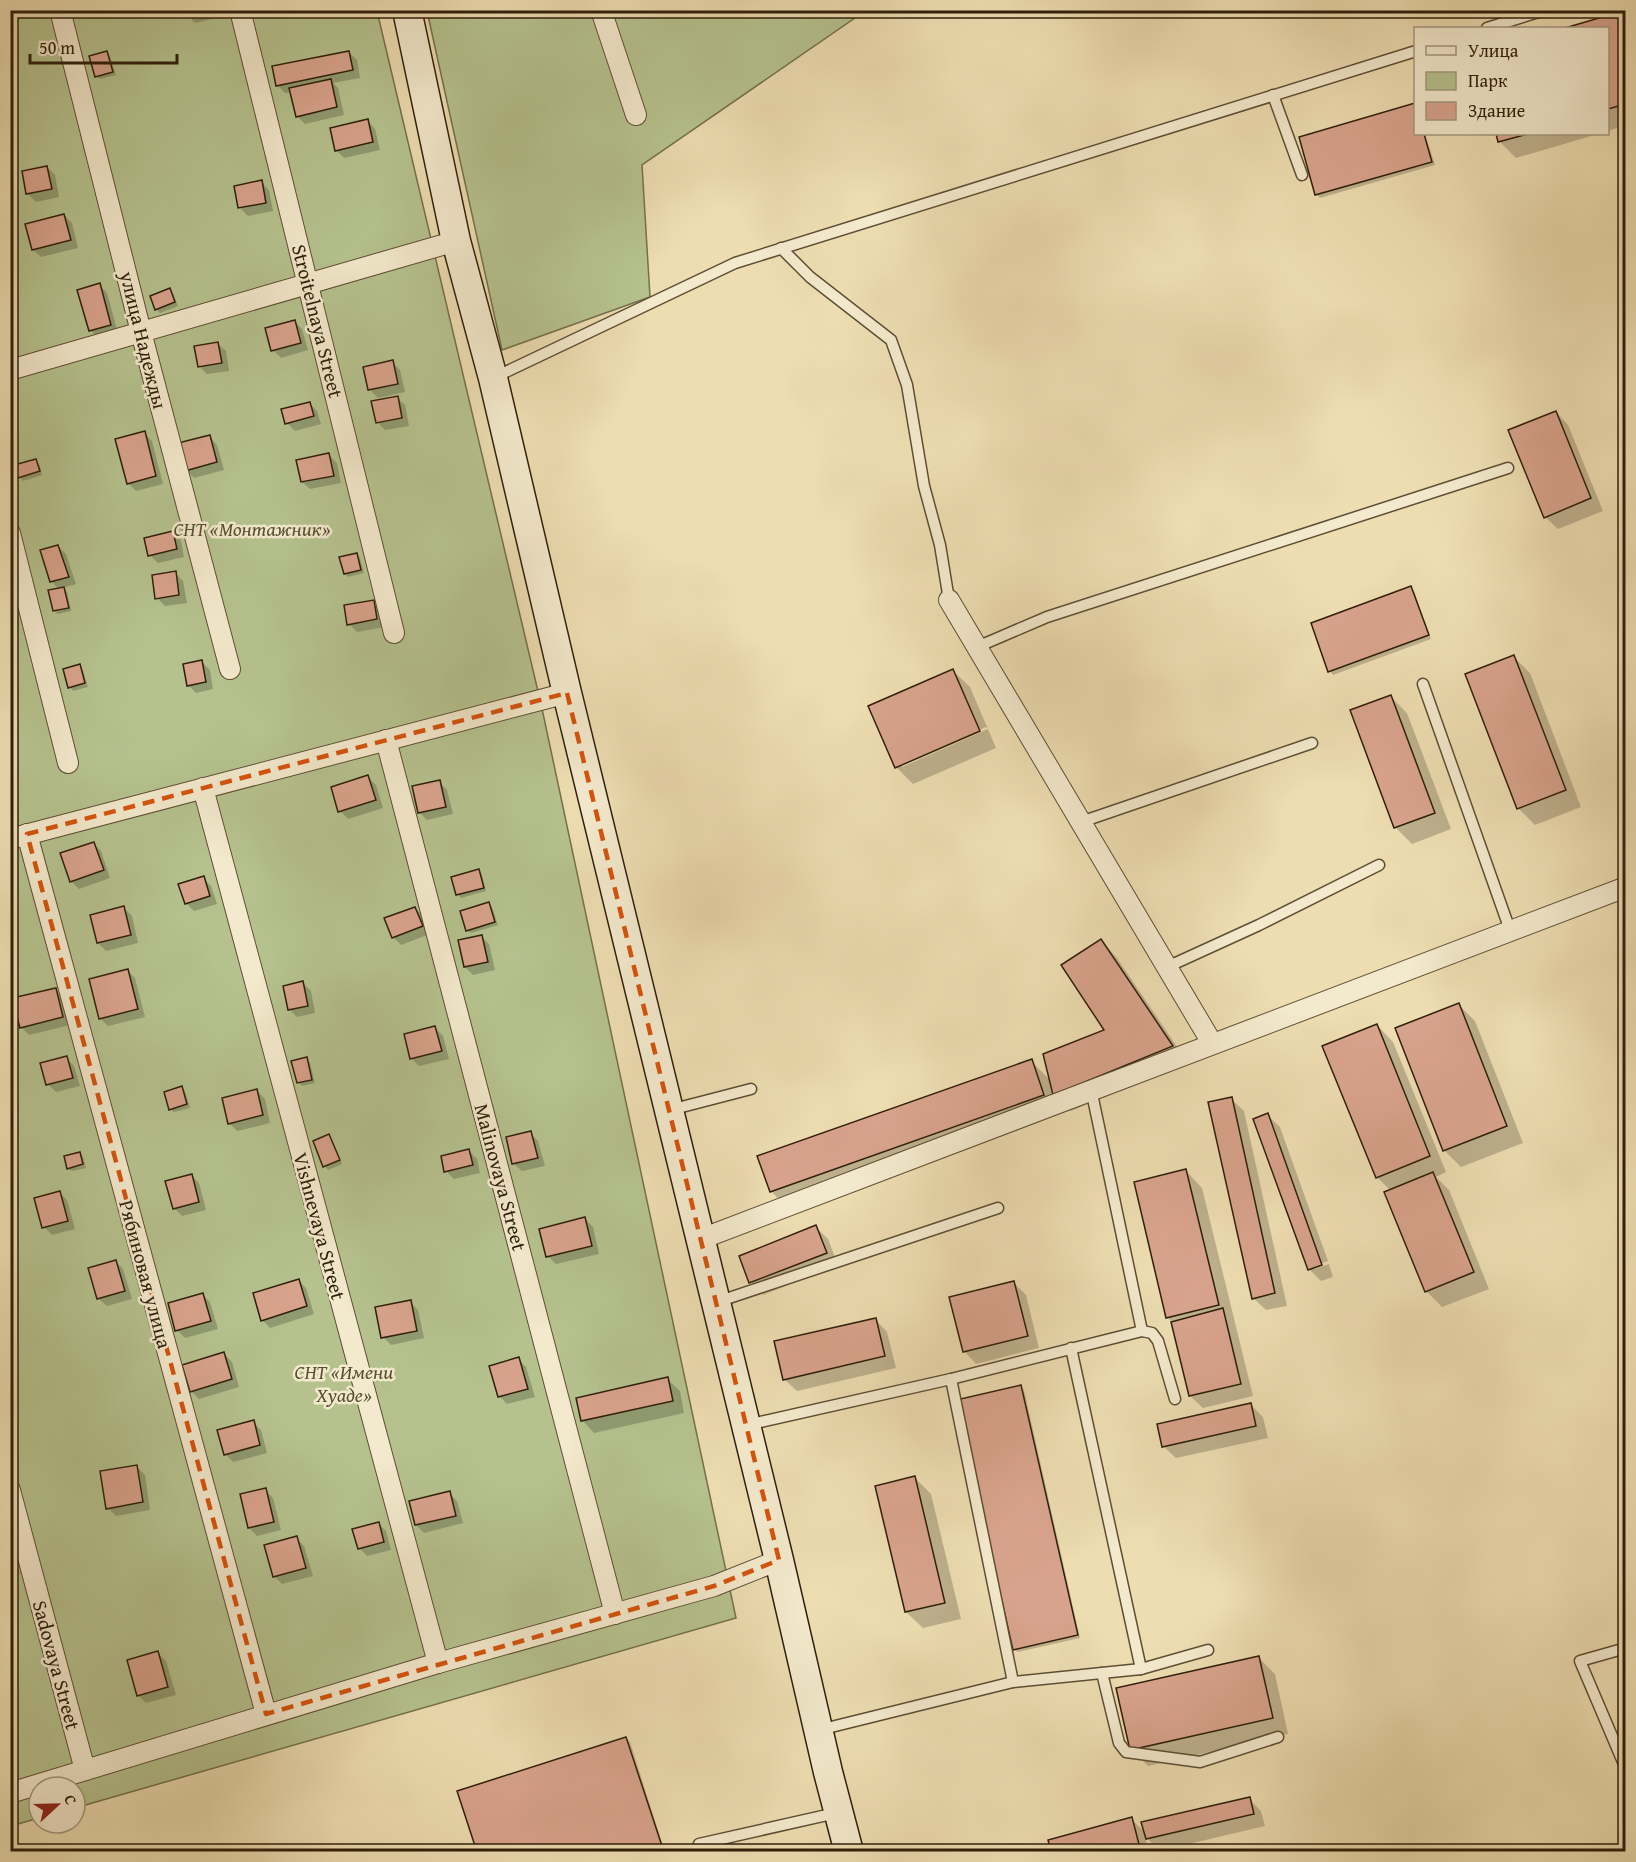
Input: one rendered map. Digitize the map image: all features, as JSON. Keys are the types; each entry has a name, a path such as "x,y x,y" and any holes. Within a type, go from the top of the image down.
{"street":[{"name":"улица Надежды","path":"60,10 141,332 230,669"},
{"name":"Stroitelnaya Street","path":"240,10 394,633"},
{"path":"407,10 456,241 493,378 567,693 849,1851"},
{"path":"601,10 636,115"},
{"path":"10,369 456,241"},
{"path":"10,533 69,763"},
{"path":"949,600 1212,1043"},
{"path":"19,837 567,693"},
{"name":"Malinovaya Street","path":"386,740 615,1614"},
{"name":"Vishnevaya Street","path":"203,788 438,1663"},
{"name":"Рябиновая улица","path":"19,837 266,1714"},
{"path":"701,1239 1626,887"},
{"name":"Sadovaya Street","path":"10,1490 85,1770"},
{"path":"10,1793 438,1663 714,1586 779,1560"}],"lane":[{"path":"1490,27 1545,10"},
{"path":"493,378 735,262 1414,52"},
{"path":"1273,95 1302,175"},
{"path":"781,248 810,276 891,340 907,385 924,486 940,545 949,600"},
{"path":"977,647 1047,617 1508,468"},
{"path":"1423,684 1510,930"},
{"path":"1081,822 1312,743"},
{"path":"1167,967 1379,865"},
{"path":"669,1110 751,1089"},
{"path":"1091,1089 1142,1331"},
{"path":"716,1302 999,1208"},
{"path":"747,1425 951,1379 1142,1331 1152,1333 1158,1341 1175,1399"},
{"path":"1071,1348 1141,1669"},
{"path":"951,1379 1013,1682"},
{"path":"1626,1648 1580,1660 1626,1769"},
{"path":"819,1730 1013,1682 1141,1669 1208,1650"},
{"path":"1102,1673 1119,1743 1126,1752 1200,1762 1278,1737"},
{"path":"699,1844 838,1812"}],"highlighted area":[{"path":"567,693 779,1560 714,1586 266,1714 27,834"}],"green space":[{"name":"СНТ «Имени Хуаде»","path":"11,11 377,11 541,704 736,1618 87,1805 87,1775 27,1775 27,1821 11,1826"},
{"path":"427,11 865,11 642,165 650,297 502,350"}],"building":[{"path":"184,10 210,10 186,16"},
{"path":"1626,10 1626,104 1609,109 1609,27 1568,27"},
{"path":"107,51 113,72 95,77 89,56"},
{"path":"349,51 353,70 276,86 272,66"},
{"path":"331,79 337,107 296,117 289,88"},
{"path":"1414,103 1414,135 1424,135 1432,162 1315,195 1299,137"},
{"path":"368,119 373,142 335,151 330,128"},
{"path":"1496,135 1524,135 1498,142"},
{"path":"47,166 52,189 26,194 22,171"},
{"path":"262,180 266,203 238,208 234,186"},
{"path":"64,214 71,240 32,250 25,224"},
{"path":"100,283 111,325 89,331 77,290"},
{"path":"170,288 175,302 155,310 150,296"},
{"path":"295,320 301,343 271,351 265,328"},
{"path":"218,342 222,363 198,367 194,346"},
{"path":"393,360 398,384 368,390 363,367"},
{"path":"398,396 402,418 376,423 371,401"},
{"path":"310,402 314,416 285,424 281,409"},
{"path":"1556,411 1591,498 1544,518 1508,430"},
{"path":"145,431 156,476 127,484 115,439"},
{"path":"210,435 217,462 185,471 178,443"},
{"path":"329,453 334,476 301,482 296,460"},
{"path":"36,459 40,471 18,478 14,465"},
{"path":"173,531 177,549 148,556 144,538"},
{"path":"58,545 69,577 50,582 40,550"},
{"path":"357,553 361,570 344,574 339,557"},
{"path":"176,571 179,595 155,599 152,575"},
{"path":"1411,586 1429,635 1328,672 1311,623"},
{"path":"64,587 69,608 53,611 48,590"},
{"path":"374,600 377,619 347,625 344,605"},
{"path":"1514,655 1566,790 1517,809 1465,674"},
{"path":"202,660 206,682 187,686 183,664"},
{"path":"80,664 85,683 68,688 63,669"},
{"path":"953,669 980,731 895,768 868,706"},
{"path":"1391,695 1435,813 1394,828 1350,710"},
{"path":"368,775 376,800 338,812 331,787"},
{"path":"440,780 446,807 418,813 412,786"},
{"path":"94,842 104,870 70,882 60,853"},
{"path":"479,869 484,888 456,895 451,877"},
{"path":"204,876 210,896 185,904 178,884"},
{"path":"489,902 495,922 466,931 460,911"},
{"path":"124,906 131,935 97,943 90,915"},
{"path":"415,907 423,926 392,938 384,918"},
{"path":"482,935 488,962 464,967 458,940"},
{"path":"1101,939 1173,1046 1053,1095 1043,1054 1104,1030 1061,965"},
{"path":"128,969 138,1009 99,1019 89,979"},
{"path":"303,981 308,1006 288,1010 283,986"},
{"path":"56,988 63,1017 20,1028 12,998"},
{"path":"1459,1003 1507,1126 1443,1151 1395,1028"},
{"path":"1377,1024 1430,1156 1376,1178 1322,1046"},
{"path":"435,1026 442,1051 410,1059 404,1034"},
{"path":"67,1056 73,1078 46,1085 40,1063"},
{"path":"307,1057 312,1080 297,1083 291,1061"},
{"path":"1032,1059 1044,1095 770,1192 757,1156"},
{"path":"182,1086 187,1104 169,1110 164,1092"},
{"path":"257,1089 263,1115 228,1124 222,1098"},
{"path":"1232,1097 1275,1293 1252,1299 1208,1102"},
{"path":"1268,1113 1322,1265 1308,1270 1253,1119"},
{"path":"531,1131 538,1158 512,1164 506,1137"},
{"path":"329,1134 340,1160 323,1167 313,1141"},
{"path":"469,1149 473,1165 444,1172 441,1156"},
{"path":"80,1152 83,1164 67,1169 64,1156"},
{"path":"1186,1169 1219,1305 1166,1318 1134,1182"},
{"path":"1433,1172 1474,1272 1425,1292 1384,1192"},
{"path":"192,1174 199,1202 173,1209 165,1181"},
{"path":"60,1191 68,1221 42,1228 34,1198"},
{"path":"585,1217 592,1246 546,1257 539,1229"},
{"path":"816,1225 827,1253 749,1283 739,1256"},
{"path":"116,1260 125,1291 97,1299 88,1268"},
{"path":"299,1279 307,1306 261,1321 253,1293"},
{"path":"1014,1281 1028,1336 963,1352 949,1297"},
{"path":"203,1293 211,1321 175,1331 168,1303"},
{"path":"411,1300 417,1331 381,1338 375,1307"},
{"path":"1223,1308 1241,1384 1189,1396 1171,1322"},
{"path":"876,1318 885,1356 783,1380 774,1341"},
{"path":"224,1352 232,1379 190,1392 182,1365"},
{"path":"519,1357 528,1389 498,1397 489,1366"},
{"path":"668,1377 673,1401 581,1421 576,1398"},
{"path":"1021,1385 1078,1635 1013,1650 956,1400"},
{"path":"1251,1403 1256,1426 1162,1447 1157,1424"},
{"path":"254,1420 260,1445 224,1455 217,1430"},
{"path":"137,1465 143,1502 106,1509 100,1471"},
{"path":"915,1476 945,1603 905,1612 875,1486"},
{"path":"266,1488 274,1522 248,1528 240,1494"},
{"path":"450,1491 456,1516 415,1525 409,1501"},
{"path":"379,1522 384,1542 358,1549 352,1529"},
{"path":"297,1536 306,1568 273,1577 264,1545"},
{"path":"158,1651 168,1687 137,1696 127,1660"},
{"path":"1259,1656 1273,1718 1130,1750 1116,1688"},
{"path":"626,1737 664,1852 477,1852 457,1791"},
{"path":"1250,1797 1254,1814 1146,1839 1141,1822"},
{"path":"1132,1817 1141,1852 1051,1852 1048,1840"}],"park label":[{"name":"СНТ «Монтажник»","path":"252,528"}]}
